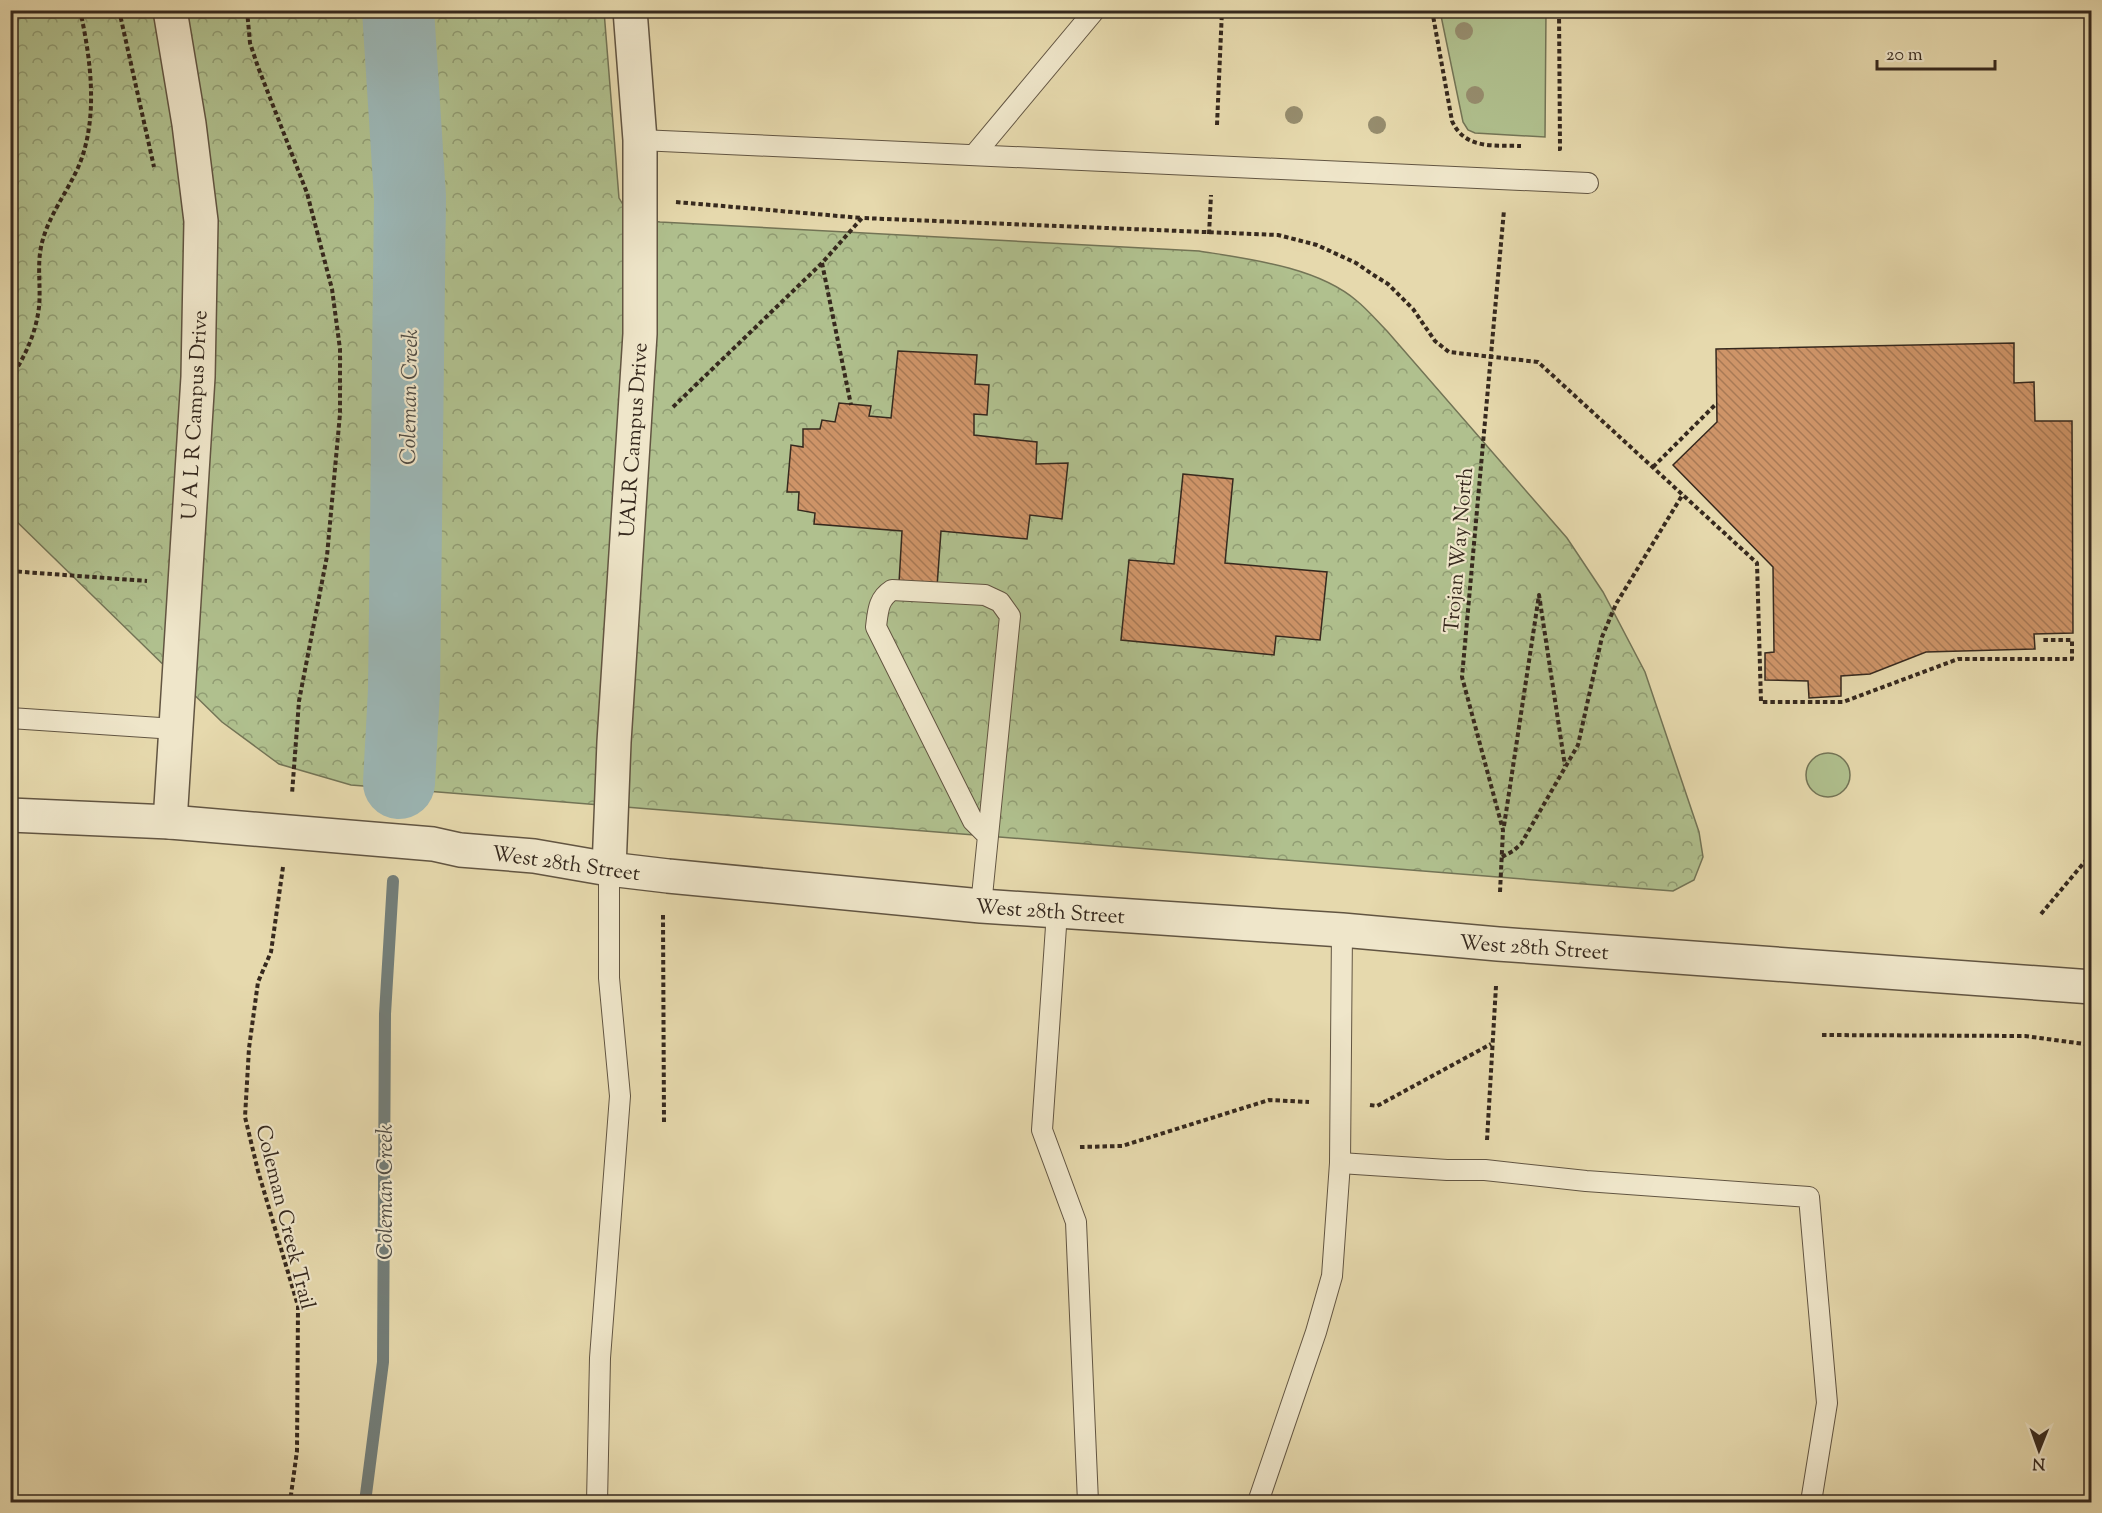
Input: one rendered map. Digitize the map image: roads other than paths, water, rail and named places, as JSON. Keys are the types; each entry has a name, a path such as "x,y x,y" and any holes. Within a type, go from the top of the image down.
{"street":[{"name":"U A L R Campus Drive","path":"170,10 189,124 201,221 198,377 170,822"},
{"name":"UALR Campus Drive","path":"609,869 614,742 640,334 640,140 630,10"},
{"name":"West 28th Street","path":"10,815 170,822 433,844 460,850 534,855 609,869 668,876 981,906 1342,930 1510,945 2091,987"}],"lane":[{"path":"974,155 1095,10"},
{"path":"640,140 1588,183"},
{"path":"981,906 1010,616 1000,602 985,595 892,590 884,595 878,608 876,627 973,821 987,835"},
{"path":"10,718 175,729"},
{"path":"597,1503 600,1358 620,1096 609,978 609,869"},
{"path":"1057,912 1042,1130 1076,1222 1088,1503"},
{"path":"1258,1503 1316,1332 1332,1276 1340,1163 1342,930"},
{"path":"1340,1163 1447,1170 1485,1170 1586,1181 1809,1197 1827,1403 1811,1503"}],"waterway":[{"name":"Coleman Creek","path":"398,10 410,197 404,690 399,783"},
{"name":"Coleman Creek","path":"365,1502 383,1362 385,1014 393,881"}]}
